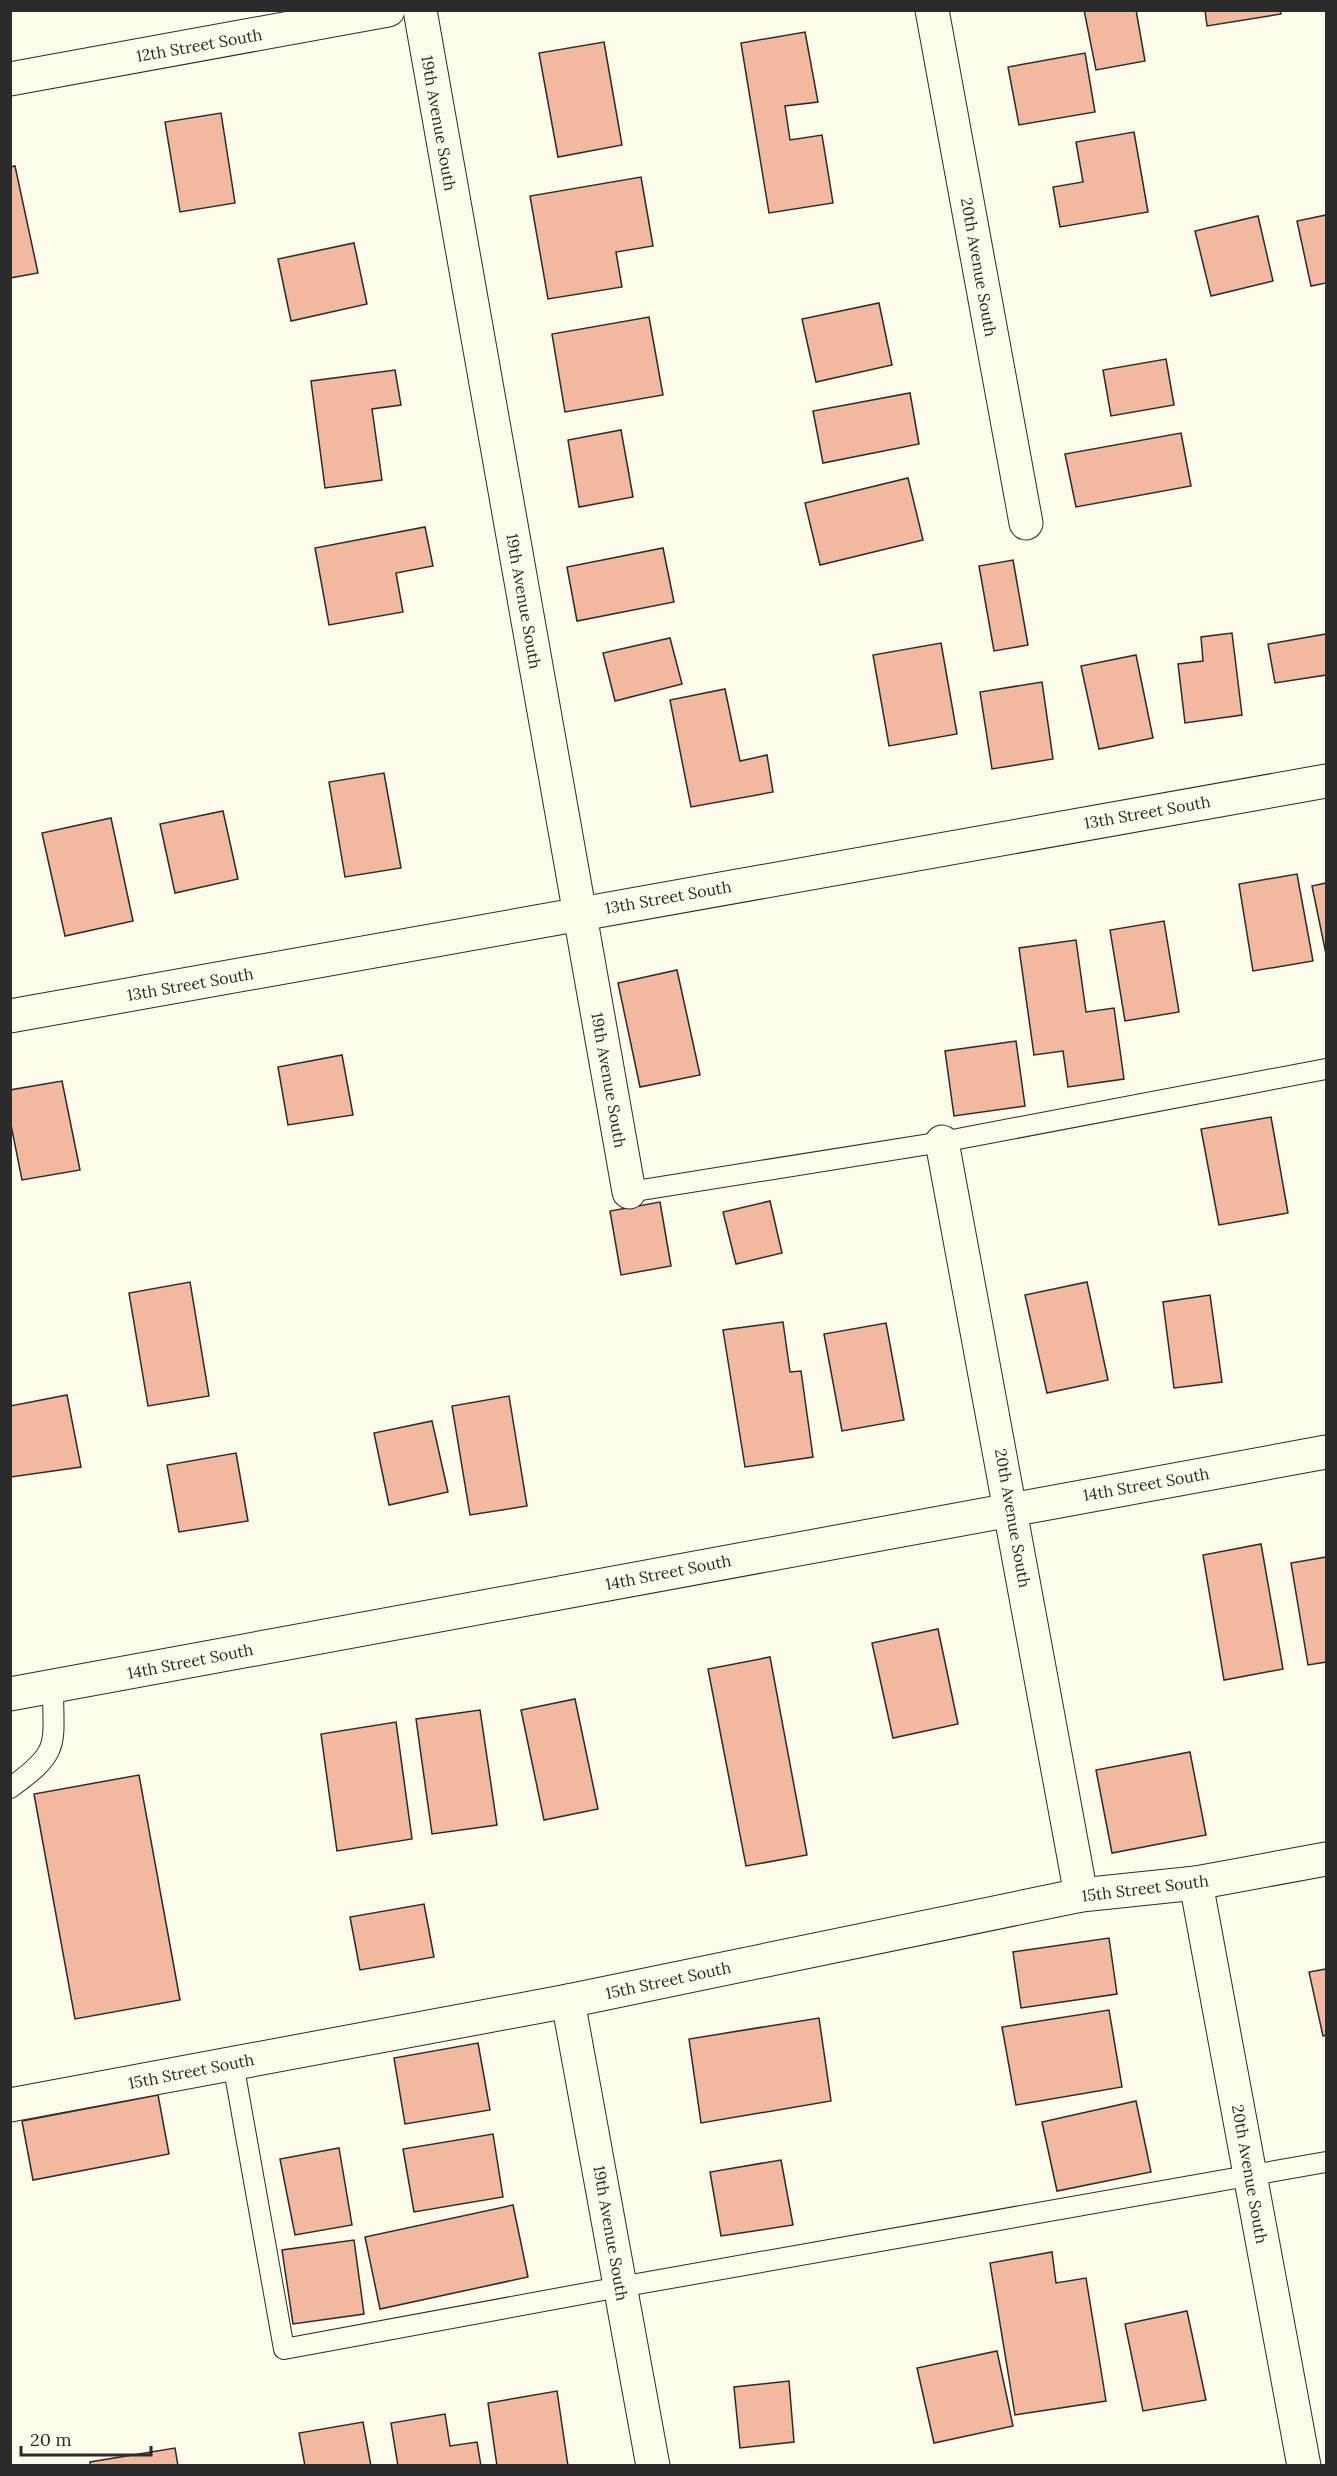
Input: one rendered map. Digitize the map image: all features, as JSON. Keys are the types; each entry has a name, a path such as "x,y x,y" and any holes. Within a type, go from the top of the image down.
{"street":[{"name":"19th Avenue South","path":"420,10 629,1192"},
{"name":"20th Avenue South","path":"932,10 1026,523"},
{"name":"12th Street South","path":"10,79 375,12"},
{"name":"13th Street South","path":"10,1016 1326,780"},
{"name":"20th Avenue South","path":"942,1142 1081,1894"},
{"name":"14th Street South","path":"10,1694 1011,1508 1326,1452"},
{"name":"15th Street South","path":"10,2105 568,2001 1081,1894 1196,1883 1326,1859"},
{"name":"20th Avenue South","path":"1196,1883 1304,2466"},
{"name":"19th Avenue South","path":"568,2001 652,2466"}],"lane":[{"path":"629,1192 942,1142 1326,1069"},
{"path":"10,1788 37,1769 53,1747 53,1687"},
{"path":"233,2063 284,2349 1326,2162"}],"building":[{"path":"1084,10 1136,10 1145,61 1096,70"},
{"path":"1205,10 1280,10 1281,14 1207,26"},
{"path":"805,32 818,102 785,106 790,140 822,135 833,203 769,213 741,43"},
{"path":"604,42 622,145 558,157 539,53"},
{"path":"1085,53 1095,112 1019,125 1008,67"},
{"path":"221,113 235,203 180,212 165,122"},
{"path":"1134,132 1148,212 1060,227 1053,187 1083,182 1076,142"},
{"path":"15,166 38,273 10,278 10,167"},
{"path":"641,177 653,246 616,252 622,287 548,299 530,196"},
{"path":"1326,215 1326,283 1311,286 1297,221"},
{"path":"1258,216 1273,281 1211,296 1195,231"},
{"path":"354,243 367,304 291,321 278,259"},
{"path":"879,303 892,365 816,382 802,319"},
{"path":"649,317 663,395 565,412 552,334"},
{"path":"1166,359 1174,405 1111,416 1103,370"},
{"path":"395,370 401,405 372,409 382,480 325,488 311,381"},
{"path":"910,393 919,444 823,463 813,411"},
{"path":"621,430 633,497 579,507 568,440"},
{"path":"1181,433 1191,486 1076,507 1065,454"},
{"path":"908,478 923,540 820,565 805,503"},
{"path":"425,527 433,566 396,573 403,612 329,625 315,548"},
{"path":"663,548 674,602 577,621 567,567"},
{"path":"1013,560 1028,645 994,651 979,566"},
{"path":"1232,633 1242,715 1185,723 1178,664 1203,661 1201,637"},
{"path":"1326,634 1326,675 1275,683 1268,644"},
{"path":"670,638 682,684 615,701 603,653"},
{"path":"941,643 957,734 889,746 873,655"},
{"path":"1136,655 1153,738 1099,749 1081,666"},
{"path":"1042,682 1053,759 992,769 980,692"},
{"path":"725,689 740,761 767,755 773,792 691,807 670,700"},
{"path":"384,773 401,868 345,877 329,782"},
{"path":"223,811 238,879 175,893 160,824"},
{"path":"111,818 133,921 65,936 42,833"},
{"path":"1297,874 1313,961 1253,971 1239,884"},
{"path":"1326,883 1326,954 1312,886"},
{"path":"1164,921 1179,1012 1125,1021 1110,930"},
{"path":"1076,940 1086,1012 1114,1008 1124,1079 1068,1087 1063,1051 1034,1055 1019,948"},
{"path":"677,970 700,1075 640,1087 618,983"},
{"path":"1016,1041 1025,1106 954,1116 945,1051"},
{"path":"342,1055 353,1115 288,1125 278,1067"},
{"path":"62,1081 80,1170 22,1180 10,1120 10,1090"},
{"path":"1271,1117 1288,1213 1219,1225 1201,1129"},
{"path":"770,1201 782,1253 736,1264 723,1212"},
{"path":"660,1202 671,1266 621,1275 610,1211"},
{"path":"190,1282 209,1396 148,1406 129,1293"},
{"path":"1087,1282 1108,1380 1047,1393 1025,1295"},
{"path":"1210,1295 1222,1382 1174,1388 1163,1302"},
{"path":"783,1322 790,1372 801,1371 813,1457 745,1467 723,1330"},
{"path":"886,1323 904,1420 842,1431 824,1334"},
{"path":"67,1395 81,1467 11,1477 10,1406"},
{"path":"509,1396 527,1506 470,1515 452,1406"},
{"path":"432,1421 448,1492 389,1505 374,1433"},
{"path":"236,1453 248,1521 179,1532 167,1465"},
{"path":"1261,1544 1283,1669 1224,1680 1203,1555"},
{"path":"1326,1557 1326,1662 1308,1665 1291,1563"},
{"path":"938,1629 958,1724 893,1738 872,1643"},
{"path":"770,1657 807,1855 746,1866 708,1669"},
{"path":"575,1699 598,1809 544,1820 521,1710"},
{"path":"480,1710 497,1825 432,1834 416,1719"},
{"path":"396,1722 412,1839 337,1851 321,1734"},
{"path":"1190,1752 1206,1835 1112,1853 1096,1770"},
{"path":"139,1775 180,2000 75,2019 34,1794"},
{"path":"424,1904 434,1957 360,1970 350,1917"},
{"path":"1109,1938 1117,1994 1021,2008 1013,1952"},
{"path":"1326,1969 1326,2035 1323,2036 1309,1972"},
{"path":"1109,2010 1122,2087 1016,2105 1002,2027"},
{"path":"819,2018 831,2101 701,2123 689,2039"},
{"path":"478,2043 490,2110 405,2124 394,2058"},
{"path":"158,2095 169,2154 33,2180 22,2121"},
{"path":"1136,2101 1151,2172 1057,2191 1042,2122"},
{"path":"493,2134 503,2197 414,2212 403,2149"},
{"path":"339,2148 352,2225 295,2235 280,2159"},
{"path":"781,2160 793,2225 721,2236 710,2172"},
{"path":"513,2205 528,2277 380,2309 365,2237"},
{"path":"354,2240 364,2314 293,2324 282,2250"},
{"path":"1052,2252 1056,2283 1086,2278 1106,2401 1015,2415 990,2263"},
{"path":"1187,2311 1206,2400 1143,2411 1125,2324"},
{"path":"997,2351 1013,2426 934,2443 917,2368"},
{"path":"789,2381 794,2442 740,2448 734,2387"},
{"path":"557,2391 568,2466 497,2466 488,2403"},
{"path":"445,2414 450,2446 477,2442 481,2466 398,2466 391,2423"},
{"path":"363,2422 371,2466 305,2466 299,2433"},
{"path":"175,2448 178,2466 90,2466 90,2462"}]}
